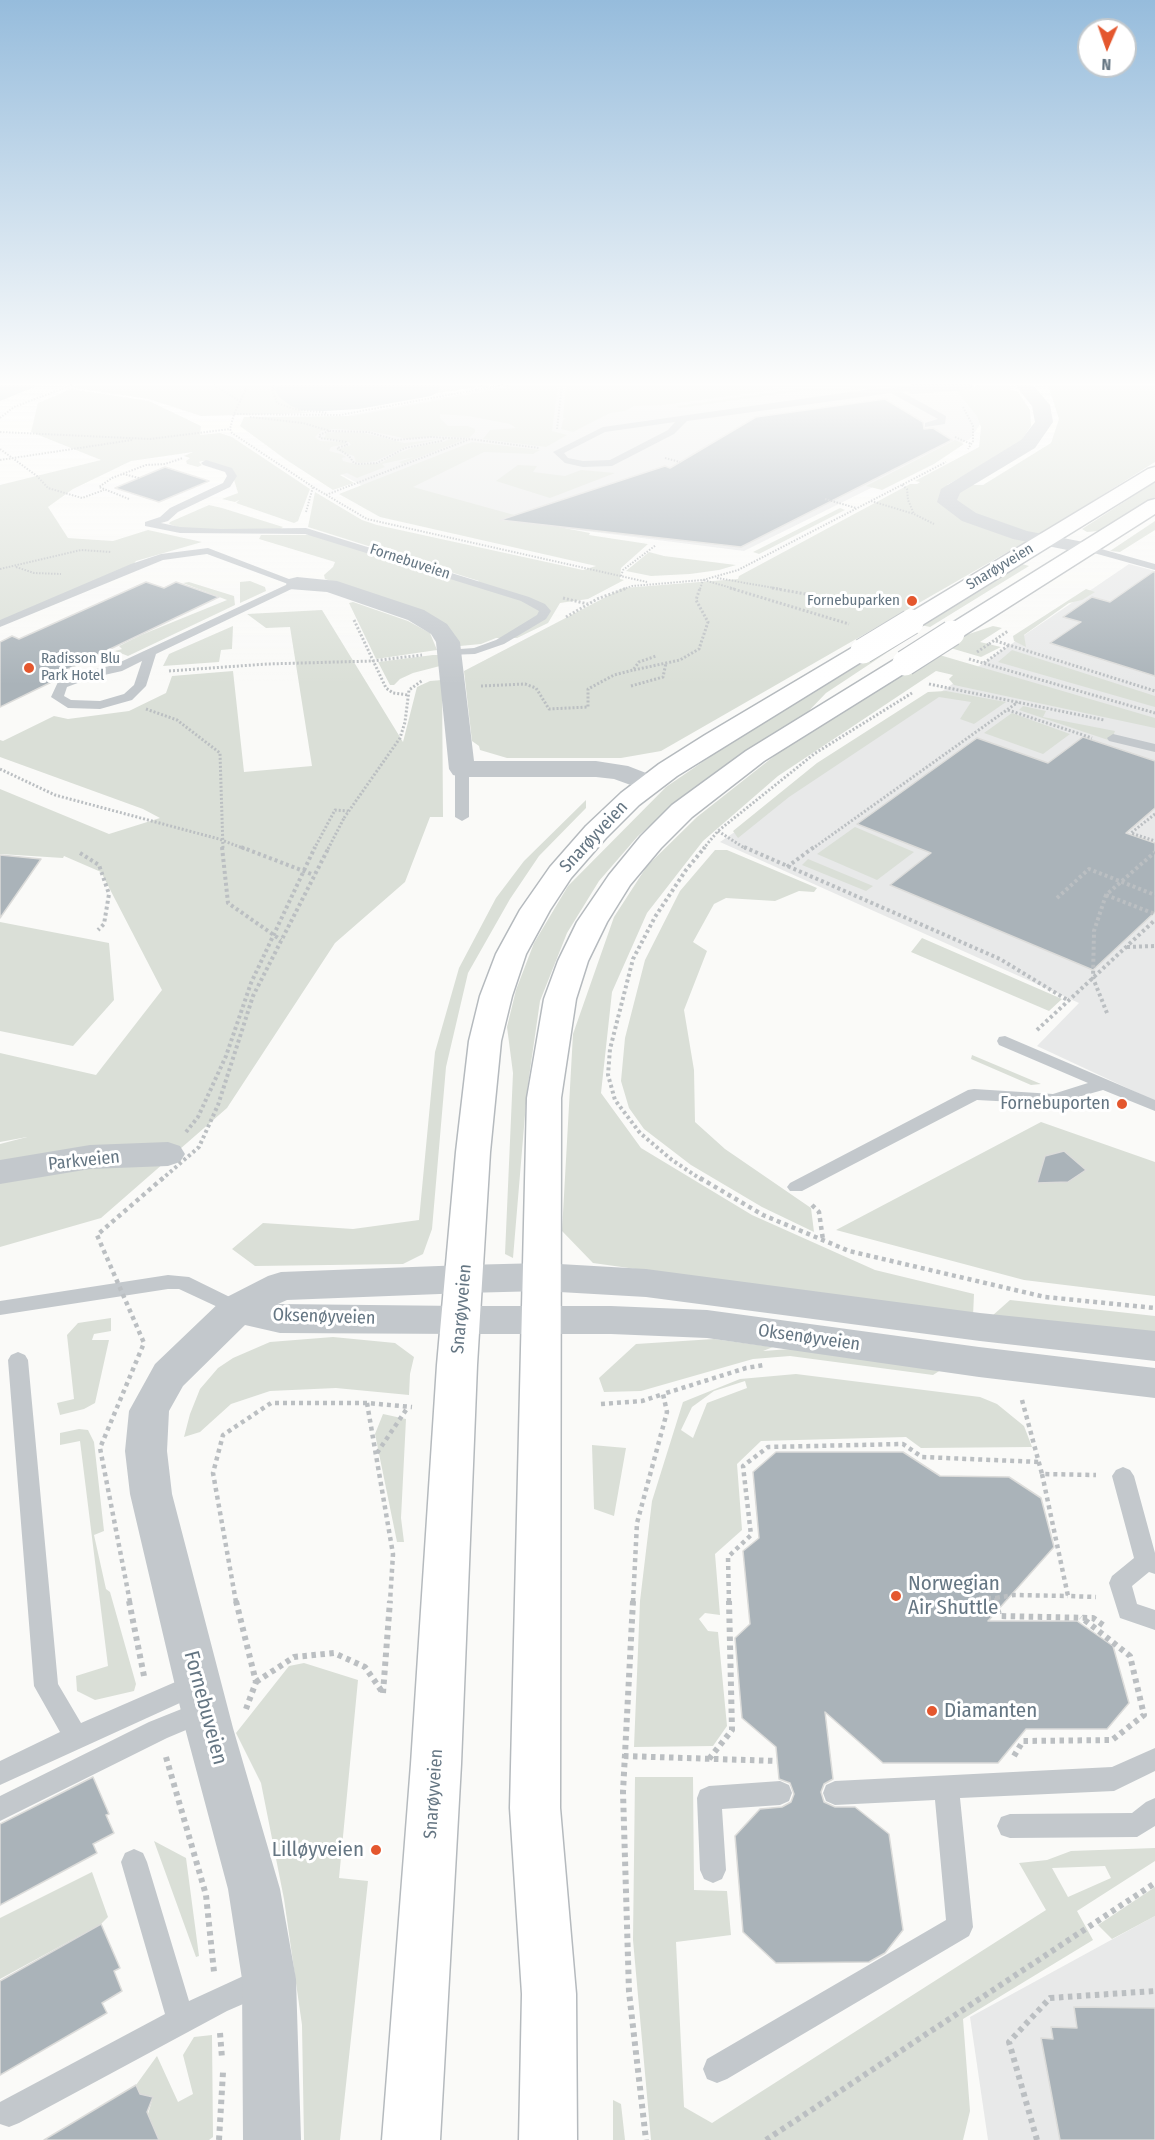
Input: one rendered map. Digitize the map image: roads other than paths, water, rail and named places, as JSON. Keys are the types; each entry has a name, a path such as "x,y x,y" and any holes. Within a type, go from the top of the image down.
{"main road":[{"name":"Snarøyveien","path":"411,2140 473,1152 485,1041 496,996 511,954 535,910 560,873 596,832 650,784 714,740 1133,485"},
{"name":"Snarøyveien","path":"541,1298 544,1098 551,1045 566,980 573,962 592,922 619,881 651,842 682,811 755,756 1155,506"},
{"path":"541,1298 535,1808 549,1994 548,2140"}],"street":[{"path":"958,485 948,493 947,502 951,507 985,523 1050,537 1087,548"},
{"path":"297,584 329,586 416,615 439,629 448,642 462,769 596,769 619,772 650,784"},
{"name":"Parkveien","path":"0,1172 90,1158 168,1154"},
{"name":"Oksenøyveien","path":"237,1309 280,1319 463,1300 541,1298 646,1283 980,1327 1146,1342"},
{"name":"Oksenøyveien","path":"541,1298 706,1324 979,1362 1155,1383"},
{"name":"Fornebuveien","path":"237,1309 169,1376 149,1411 146,1451 151,1494 204,1707 254,1889 269,1979 272,2140"}],"lane":[{"name":"Fornebuveien","path":"227,485 174,510 164,519 149,524 180,530 221,532 300,530 313,532 525,599 541,606 545,611 542,617 500,642 475,651 449,652"},
{"path":"1087,548 1155,567"},
{"path":"0,624 161,557 208,551 297,584"},
{"path":"152,652 140,686 126,698 100,705 68,704 57,697 62,685 87,675 118,668 152,652 297,584"},
{"path":"1106,740 1155,748"},
{"path":"462,769 462,817"},
{"path":"1012,1044 1155,1106"},
{"path":"796,1187 974,1094 1053,1100 1105,1084"},
{"path":"0,1308 168,1282 182,1282 237,1309"},
{"path":"18,1360 46,1686 76,1737"},
{"path":"1123,1476 1150,1563 1120,1583 1128,1611 1155,1620"},
{"path":"0,1773 76,1737 204,1707"},
{"path":"0,1809 204,1707"},
{"path":"835,1793 1114,1779 1155,1759"},
{"path":"717,2069 960,1927 946,1787"},
{"path":"714,1870 709,1798 780,1793"},
{"path":"1010,1826 1137,1825 1155,1810"},
{"path":"134,1862 181,2021"},
{"path":"9,2113 217,2001 269,1979"}],"place":[{"name":"Fornebuparken","path":"912,601"},
{"name":"Radisson Blu Park Hotel","path":"29,668"},
{"name":"Fornebuporten","path":"1122,1104"},
{"name":"Norwegian Air Shuttle","path":"896,1596"},
{"name":"Diamanten","path":"932,1711"},
{"name":"Lilløyveien","path":"376,1850"}]}
